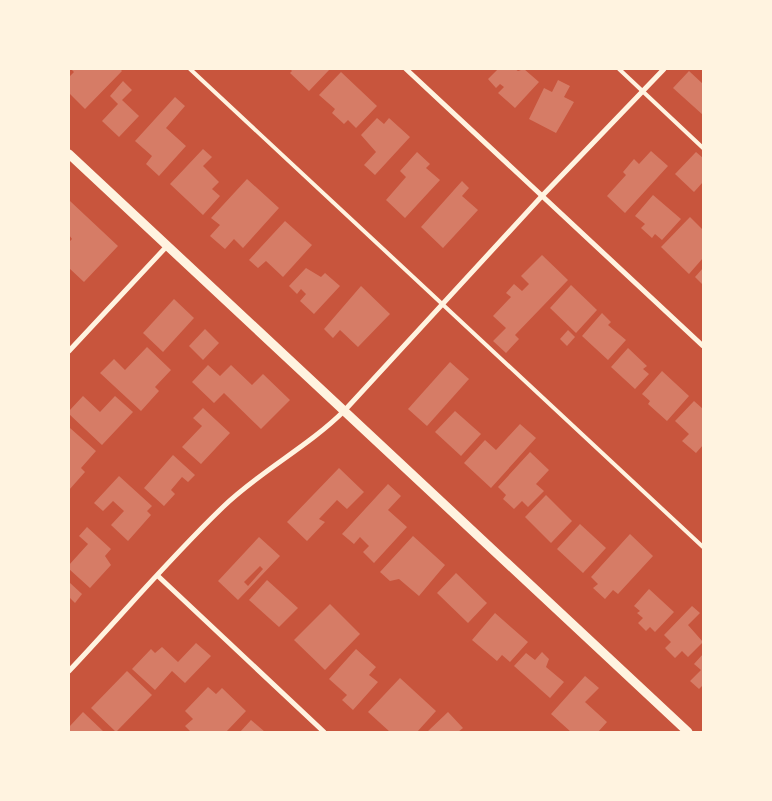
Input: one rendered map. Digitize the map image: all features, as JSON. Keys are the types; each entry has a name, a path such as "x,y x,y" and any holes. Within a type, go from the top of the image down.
{"street":[{"path":"406,69 703,346"},
{"path":"69,671 224,507 264,473 324,430 345,410 542,196 664,69"},
{"path":"69,154 688,732"},
{"path":"69,352 168,246"},
{"path":"158,576 324,732"}],"lane":[{"path":"190,69 703,547"},
{"path":"619,69 703,148"}],"building":[{"path":"71,69 120,69 122,71 85,109 69,93 69,77 74,72"},
{"path":"290,69 330,69 309,91 290,73 292,71"},
{"path":"498,69 515,69 518,71 524,69 539,82 515,108 498,93 504,87 500,84 496,88 488,79"},
{"path":"689,71 703,84 703,115 673,88"},
{"path":"341,72 377,106 356,128 348,120 344,124 332,113 335,109 319,95"},
{"path":"558,80 570,86 564,97 574,102 556,133 529,119 544,88 552,92"},
{"path":"123,81 132,90 122,100 139,116 119,137 102,121 118,104 110,96"},
{"path":"175,97 185,106 166,128 186,146 159,176 146,164 152,156 135,141"},
{"path":"377,118 384,124 389,118 410,137 375,175 364,165 376,152 361,135"},
{"path":"203,149 212,157 203,166 219,182 212,189 220,196 203,215 170,184"},
{"path":"651,151 668,166 625,213 607,196 626,175 623,172 634,159 639,164"},
{"path":"417,152 430,164 426,168 440,180 405,218 386,200 406,177 400,171"},
{"path":"696,152 703,158 703,182 694,192 675,174"},
{"path":"247,179 279,208 243,248 234,239 225,249 210,236 220,225 211,218"},
{"path":"462,181 469,188 462,196 478,210 443,248 421,227"},
{"path":"653,195 681,219 662,240 655,234 652,238 641,228 645,224 635,216"},
{"path":"70,201 118,246 84,282 69,268 69,242 72,239 69,235"},
{"path":"690,217 703,230 703,258 689,274 661,247"},
{"path":"285,221 312,245 283,277 266,261 258,268 249,260"},
{"path":"542,255 568,280 515,335 519,339 506,353 493,341 506,328 493,316 511,297 506,293 514,284 522,291 529,284 521,276"},
{"path":"306,268 321,277 325,273 340,286 314,314 300,301 306,294 301,289 297,294 289,286"},
{"path":"703,268 703,285 695,277"},
{"path":"571,285 597,310 576,333 550,308"},
{"path":"361,286 390,314 358,347 340,330 333,338 324,329"},
{"path":"174,299 194,318 163,352 143,333"},
{"path":"602,313 611,322 608,325 626,340 608,360 582,336"},
{"path":"205,329 219,343 203,360 189,346"},
{"path":"568,330 575,337 567,346 560,339"},
{"path":"147,347 171,370 155,387 159,391 141,411 100,373 114,359 125,370"},
{"path":"628,348 647,366 643,369 649,374 635,389 611,367"},
{"path":"450,362 469,379 427,426 408,409"},
{"path":"208,365 220,376 231,365 252,385 263,374 290,400 261,429 224,393 214,403 192,382"},
{"path":"662,371 689,396 667,421 648,404 650,401 642,394"},
{"path":"83,396 100,412 115,396 133,412 102,445 69,414 69,411"},
{"path":"694,401 703,409 703,445 696,453 682,441 689,434 675,421"},
{"path":"203,408 230,433 201,464 182,447 202,426 193,418"},
{"path":"455,411 481,434 461,456 435,432"},
{"path":"520,424 536,438 491,488 464,463 485,440 496,450"},
{"path":"70,428 96,451 81,468 85,472 69,490"},
{"path":"530,452 549,470 536,484 544,491 528,507 522,501 514,509 503,499 506,495 498,487"},
{"path":"173,455 195,475 188,482 182,477 171,490 175,494 164,506 144,488"},
{"path":"339,468 364,492 347,509 337,500 319,519 325,522 307,541 287,522"},
{"path":"119,476 152,506 147,511 151,515 128,541 111,525 124,511 113,501 103,511 94,503"},
{"path":"388,484 401,496 388,510 407,527 374,563 363,552 369,546 360,537 354,544 342,534"},
{"path":"546,495 572,521 551,543 525,517"},
{"path":"580,524 606,548 583,573 557,549"},
{"path":"87,527 111,549 105,556 111,565 90,588 69,569 69,565 88,544 79,536"},
{"path":"630,534 653,556 618,594 613,590 605,599 593,588 598,584 591,577"},
{"path":"413,536 445,565 419,596 399,579 390,581 380,572"},
{"path":"259,537 280,556 238,600 218,581","holes":["260,566 263,569 248,586 244,582"]},
{"path":"456,573 487,603 468,623 437,593"},
{"path":"267,580 298,608 279,627 249,600"},
{"path":"69,582 82,594 75,603 69,597"},
{"path":"649,589 674,612 655,632 650,627 646,631 638,623 643,618 637,613 640,611 634,606"},
{"path":"330,604 360,634 325,670 294,640"},
{"path":"692,606 700,613 688,625 703,642 688,657 682,651 675,658 665,648 671,642 664,635"},
{"path":"495,613 528,642 510,662 502,655 497,661 472,640"},
{"path":"196,643 211,656 185,683 172,671 155,690 132,669 151,649 155,653 162,647 178,662"},
{"path":"356,649 376,667 369,675 378,682 353,710 342,700 347,695 329,679"},
{"path":"542,652 549,659 546,667 564,682 550,698 514,666 526,653 535,660"},
{"path":"703,654 703,685 699,689 690,681 701,670 694,664"},
{"path":"127,671 152,695 116,732 91,708"},
{"path":"585,676 599,688 585,702 607,722 598,732 571,732 551,714"},
{"path":"400,678 436,711 417,732 390,732 368,712"},
{"path":"208,687 216,694 222,688 246,711 226,732 191,732 185,726 193,719 185,711"},
{"path":"83,712 104,732 71,732 69,727"},
{"path":"448,712 463,728 458,732 427,732"},
{"path":"251,720 265,732 240,732"}]}
